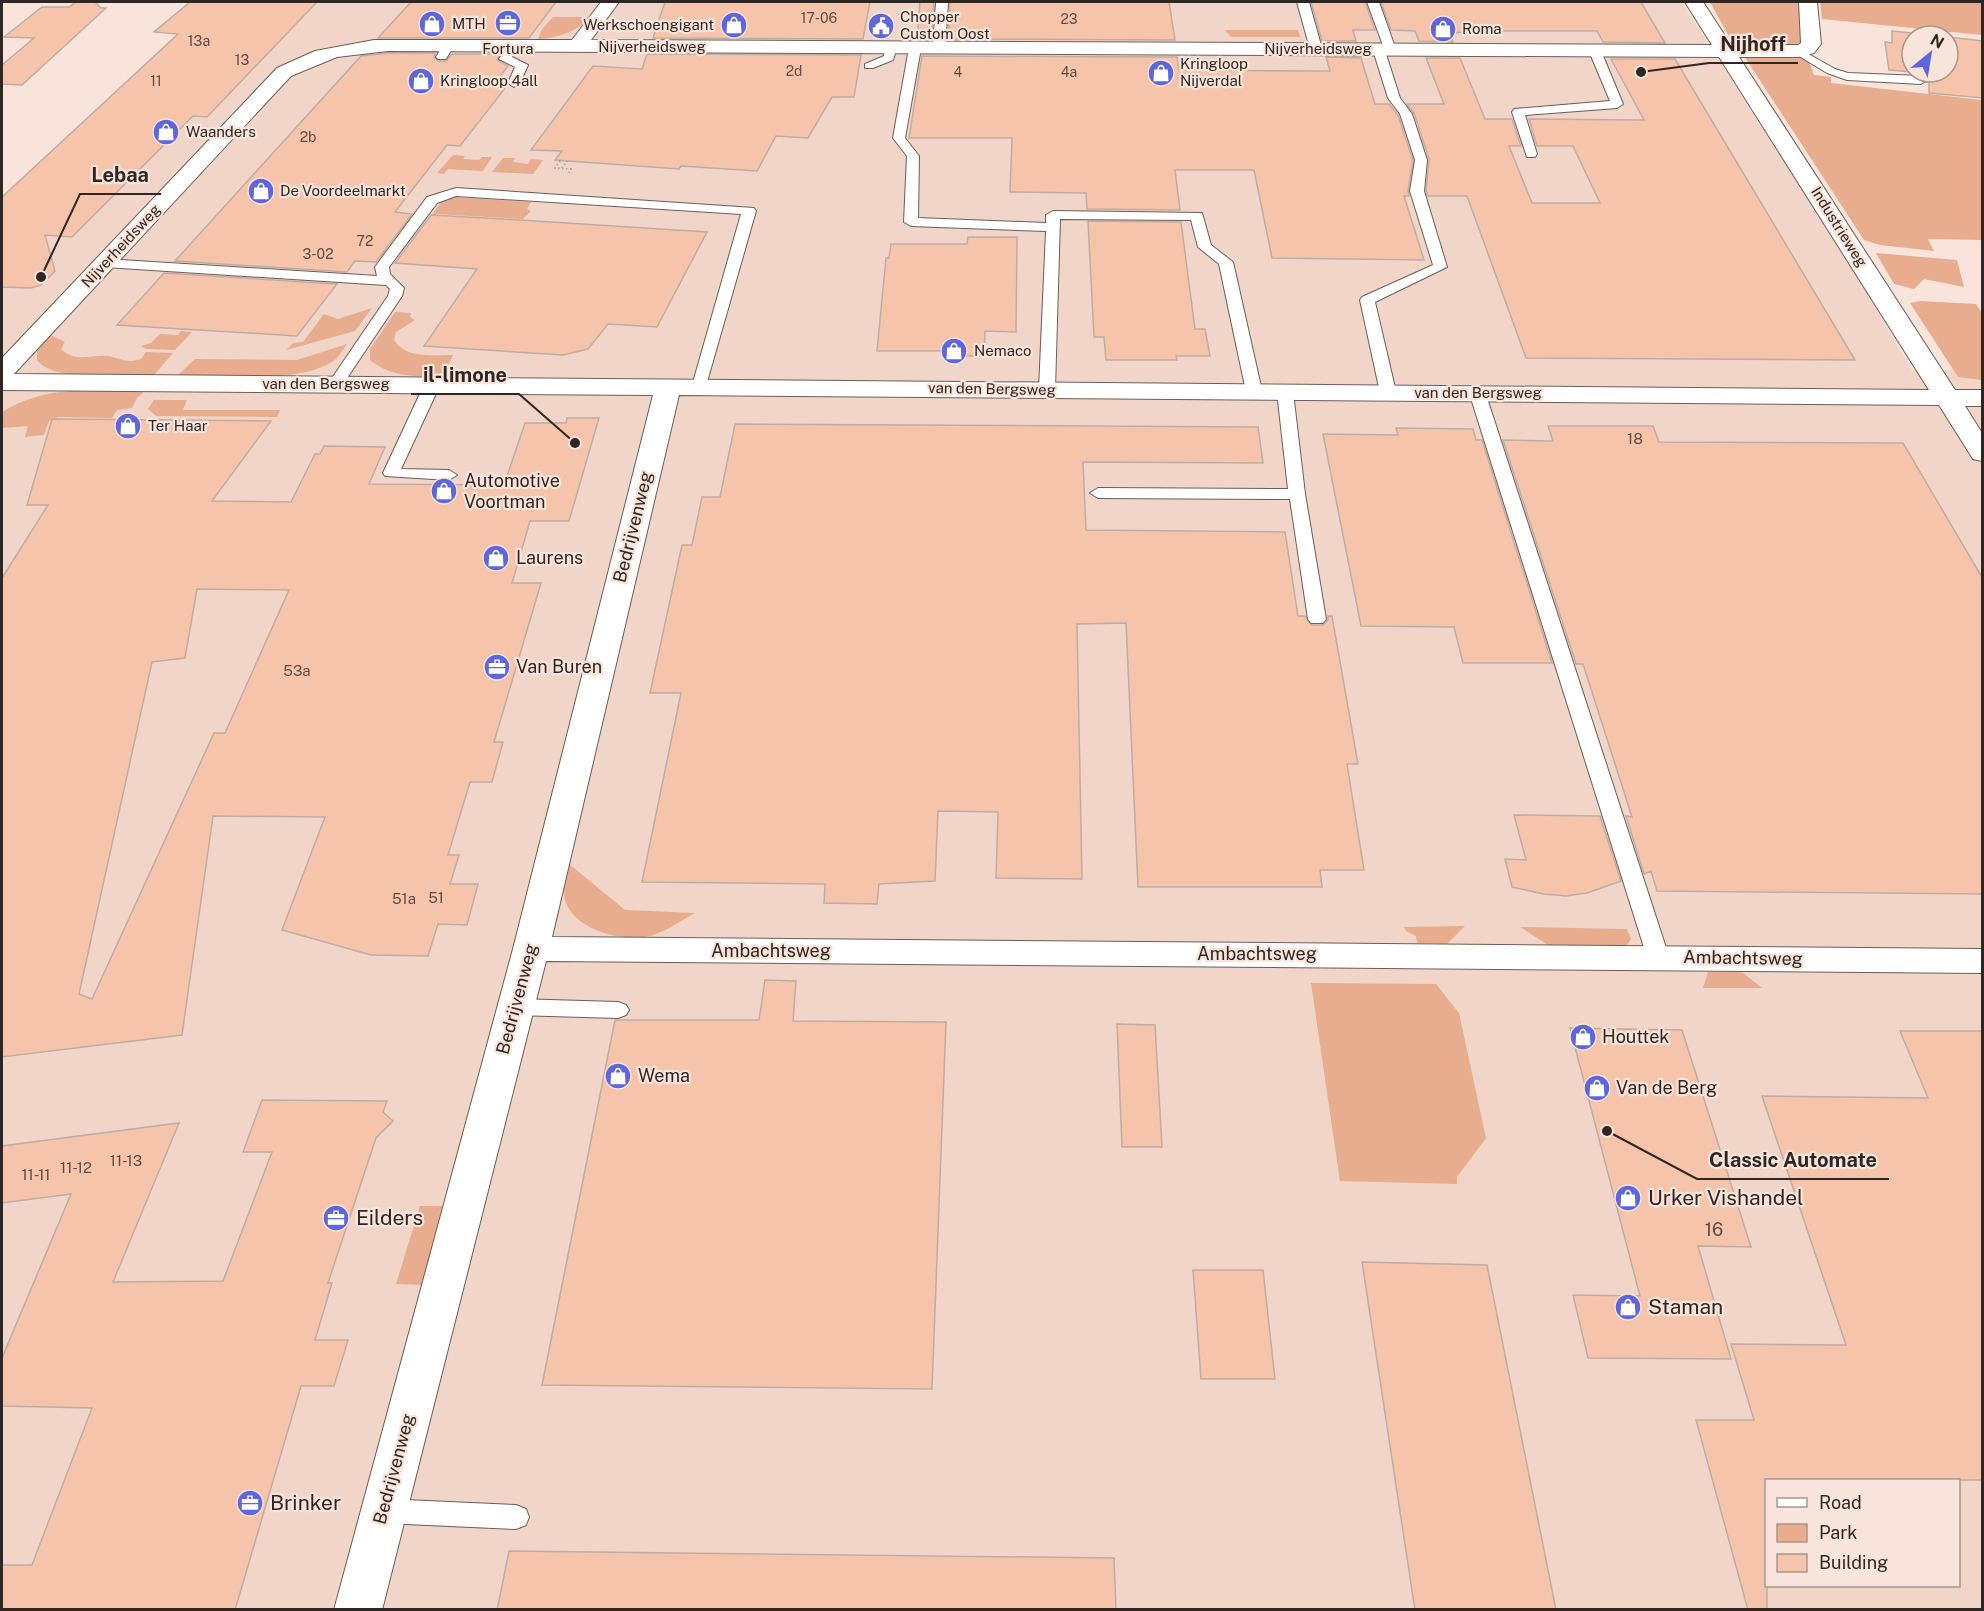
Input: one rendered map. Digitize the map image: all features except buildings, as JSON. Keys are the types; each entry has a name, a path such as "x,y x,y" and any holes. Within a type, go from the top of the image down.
{"street":[{"path":"577,46 610,2"},
{"name":"Industrieweg","path":"1694,2 1983,453"},
{"path":"1798,51 1807,49 1811,44 1808,2"},
{"name":"Nijverheidsweg","path":"2,372 284,72 305,60 341,49 388,45 445,51 509,52 577,46 1798,51"},
{"name":"van den Bergsweg","path":"2,382 1477,392 1983,398"},
{"name":"Bedrijvenweg","path":"358,1610 515,1007 684,386"},
{"name":"Ambachtsweg","path":"531,949 1983,961"}],"lane":[{"path":"939,48 942,2"},
{"path":"1303,2 1316,50"},
{"path":"1373,2 1394,98 1406,114 1421,160 1417,191 1440,267 1367,300 1388,392"},
{"path":"868,66 888,58 891,48"},
{"path":"915,48 899,138 913,156 911,222 1053,227"},
{"path":"1531,154 1518,112 1617,104 1595,51"},
{"path":"1798,51 1831,71 1847,76 1900,79"},
{"path":"509,52 531,58"},
{"path":"509,52 522,65 514,83"},
{"path":"336,384 395,296 397,288 383,275 382,267 432,200 449,193 749,211 684,386"},
{"path":"1047,389 1053,215 1197,216 1205,247 1226,262 1254,392"},
{"path":"105,262 388,281"},
{"path":"432,385 391,473 449,475"},
{"path":"1285,392 1297,494 1317,619"},
{"path":"1477,392 1658,957"},
{"path":"1098,493 1297,494"},
{"path":"515,1007 618,1010"},
{"path":"382,1511 516,1517"}],"path":[{"path":"560,161 555,168 571,169 569,172"},
{"path":"561,169 567,161"}],"shaded area":[{"path":"222,2 1682,2 1858,278 1912,370 1982,370 1982,1609 2,1609 2,197"}],"green space":[{"path":"1710,2 1802,2 1805,41 1803,46 1748,47 1732,42"},
{"path":"1820,2 1982,2 1982,35 1960,33 1960,24 1900,24 1900,27 1822,19"},
{"path":"553,17 590,17 579,27 567,33 538,39 542,29"},
{"path":"1225,30 1298,30 1300,37 1231,37"},
{"path":"1790,54 1808,59 1814,75 1831,77 1831,83 1982,100 1982,240 1928,239 1934,251 1880,245 1864,240 1746,59 1747,56"},
{"path":"453,155 465,156 463,159 479,160 482,157 492,157 483,171 448,169 444,174 437,173"},
{"path":"503,158 515,158 513,162 528,164 531,159 543,160 533,174 492,172"},
{"path":"451,197 531,202 527,209 531,211 523,219 436,214 417,239 414,239 442,201"},
{"path":"1876,253 1957,260 1964,287 1924,279 1914,289 1894,284"},
{"path":"1920,301 1976,304 1982,313 1982,380 1958,377 1910,303"},
{"path":"372,308 355,331 286,350 293,343 303,342 324,314 338,319"},
{"path":"395,312 411,313 410,317 415,320 396,332 394,340 399,346 421,355 453,355 443,377 396,373 370,360 370,349"},
{"path":"181,331 192,332 175,350 146,349 141,346 151,343 160,334 178,335"},
{"path":"50,335 65,342 61,349 73,356 107,356 130,361 141,359 146,352 173,353 154,375 74,375 58,372 37,360 37,349"},
{"path":"347,344 336,359 303,373 260,377 177,376 195,359 297,360"},
{"path":"70,391 141,391 143,393 137,398 132,408 117,410 112,418 58,417 49,421 44,435 25,437 28,426 2,428 2,412 10,407 34,397"},
{"path":"154,400 187,400 183,410 280,410 277,417 156,416 148,409"},
{"path":"569,864 625,910 695,913 665,930 645,937 622,937 598,931 578,919 565,900 564,886"},
{"path":"1465,926 1447,944 1417,943 1416,936 1406,931 1404,927"},
{"path":"1520,927 1627,929 1631,939 1627,945 1548,945"},
{"path":"1708,972 1742,972 1762,988 1703,988"},
{"path":"1311,983 1436,984 1459,1013 1486,1138 1457,1177 1457,1184 1340,1181"},
{"path":"420,1206 445,1206 426,1285 396,1284"}],"place":[{"name":"Fortura","path":"508,23"},
{"name":"MTH","path":"432,24"},
{"name":"Werkschoengigant","path":"734,25"},
{"name":"Chopper Custom Oost","path":"881,26"},
{"name":"Roma","path":"1443,29"},
{"name":"Nijhoff","path":"1641,72"},
{"name":"Kringloop Nijverdal","path":"1161,73"},
{"name":"Kringloop 4all","path":"421,81"},
{"name":"Waanders","path":"166,132"},
{"name":"De Voordeelmarkt","path":"261,191"},
{"name":"Lebaa","path":"41,277"},
{"name":"Nemaco","path":"954,351"},
{"name":"Ter Haar","path":"128,426"},
{"name":"il-limone","path":"575,443"},
{"name":"Automotive Voortman","path":"444,491"},
{"name":"Laurens","path":"496,558"},
{"name":"Van Buren","path":"497,667"},
{"name":"Houttek","path":"1583,1037"},
{"name":"Wema","path":"618,1076"},
{"name":"Van de Berg","path":"1597,1088"},
{"name":"Classic Automate","path":"1607,1131"},
{"name":"Urker Vishandel","path":"1628,1198"},
{"name":"Eilders","path":"336,1218"},
{"name":"Staman","path":"1628,1307"},
{"name":"Brinker","path":"250,1503"}]}
